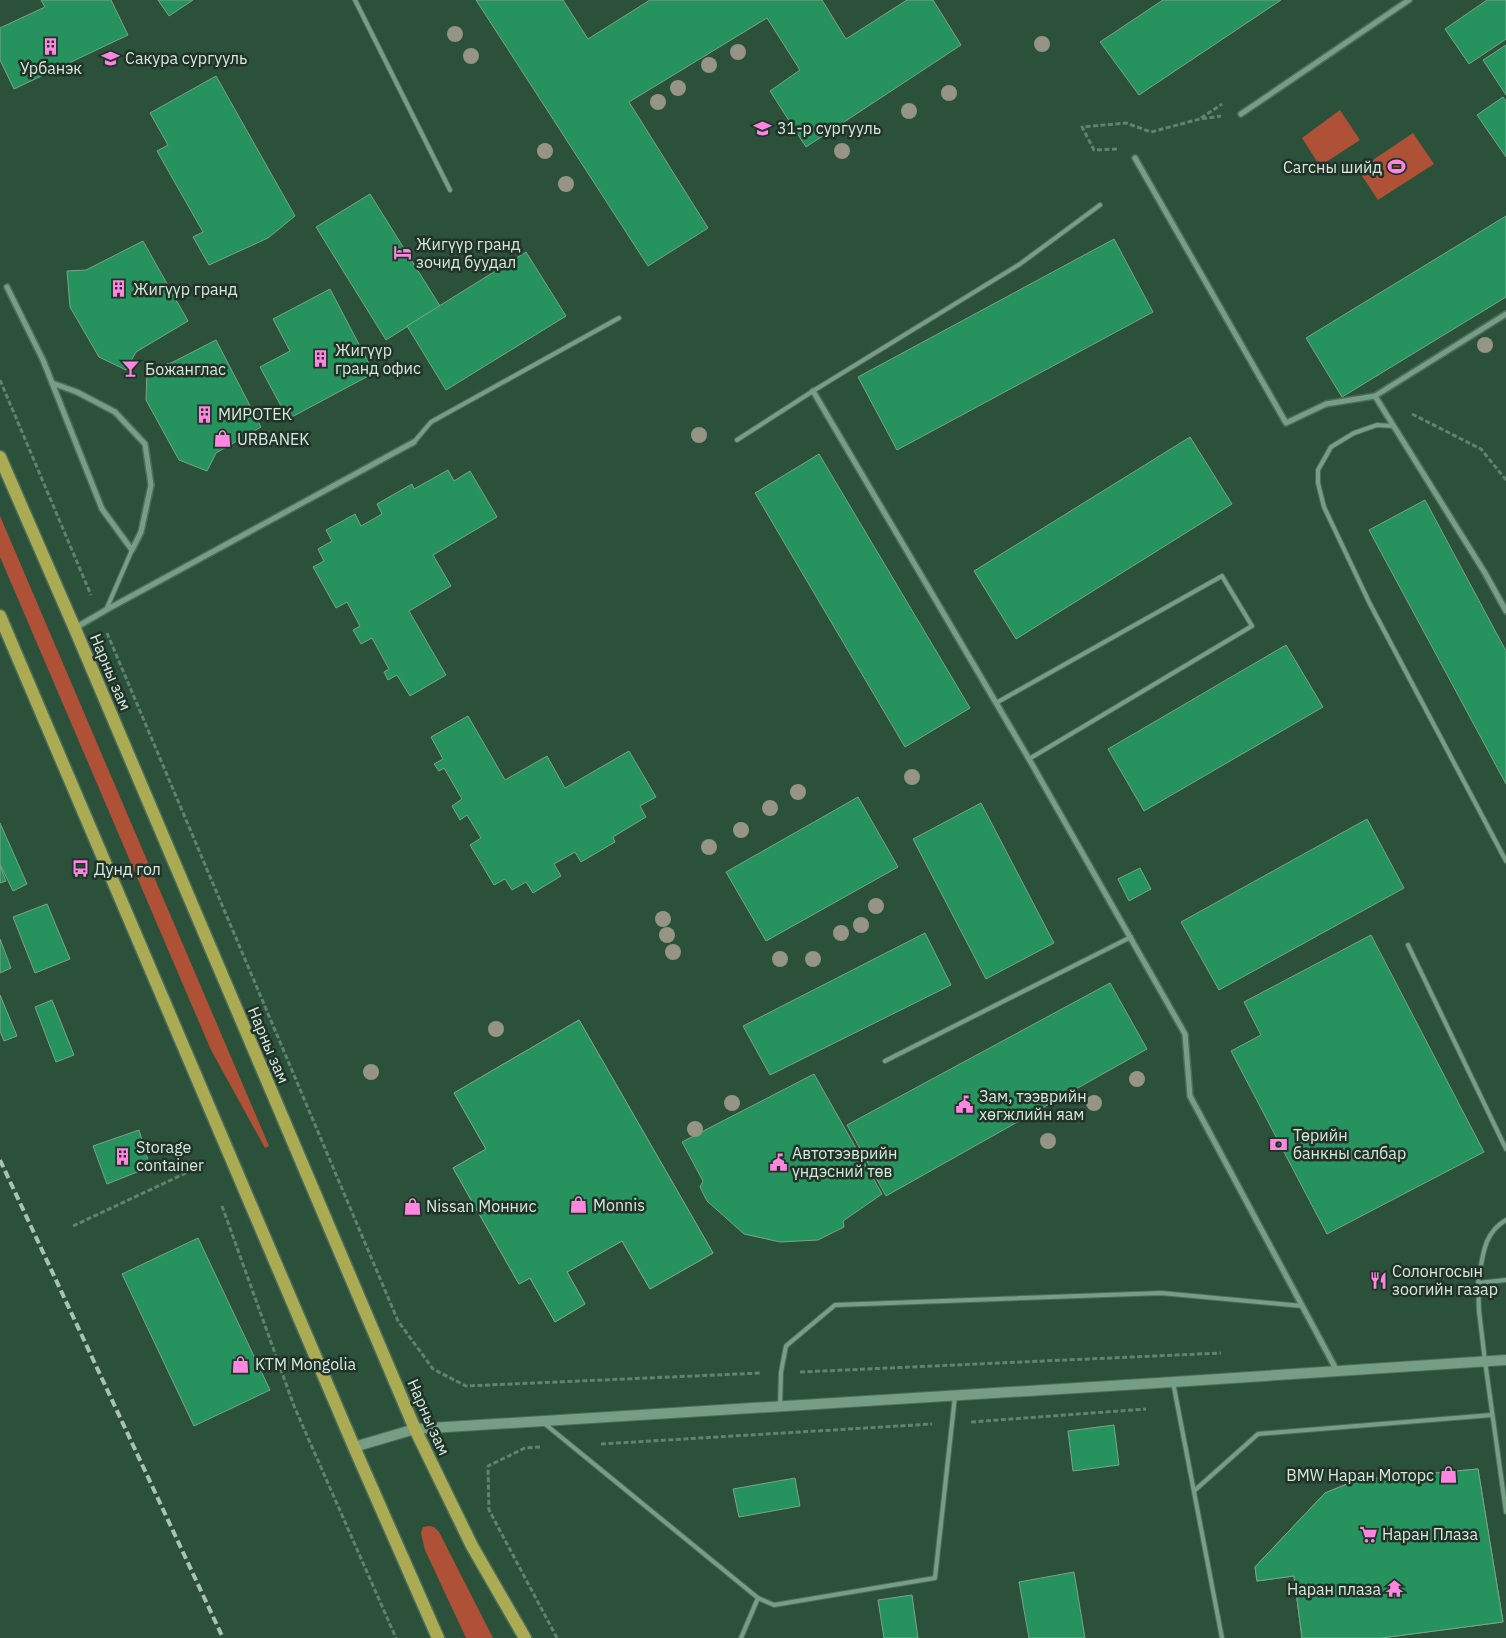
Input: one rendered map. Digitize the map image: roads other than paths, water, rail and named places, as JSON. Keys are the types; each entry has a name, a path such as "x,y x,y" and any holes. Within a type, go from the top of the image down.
{"main road":[{"name":"Нарны зам","path":"0,457 415,1429 472,1546 525,1638"},
{"path":"0,616 354,1447 438,1638"}],"street":[{"path":"1241,114 1409,0"},
{"path":"1135,158 1286,423 1326,404 1375,396 1506,314"},
{"path":"7,287 43,360 52,383 102,509 132,550 141,532 151,485 146,444 116,412 77,392 52,383"},
{"path":"813,391 1030,759 1185,1034 1190,1096 1337,1371"},
{"path":"1375,396 1485,573 1506,611"},
{"path":"75,629 106,610 414,442"},
{"path":"354,1447 415,1429 1506,1360"}],"lane":[{"path":"355,0 450,190"},
{"path":"737,440 1020,264 1100,205"},
{"path":"414,442 431,422 619,318"},
{"path":"1393,426 1377,425 1354,433 1331,447 1318,470 1318,483 1324,507 1370,604 1506,861"},
{"path":"106,610 132,550"},
{"path":"996,703 1222,576 1252,626 1030,759"},
{"path":"885,1061 1131,938"},
{"path":"1408,945 1506,1149"},
{"path":"1506,1220 1490,1234 1478,1283 1478,1311 1484,1361 1506,1512"},
{"path":"1478,1283 1506,1280"},
{"path":"780,1406 781,1372 786,1346 835,1305 1161,1293 1303,1306"},
{"path":"1173,1382 1222,1638"},
{"path":"542,1421 758,1598 774,1605 935,1578 955,1396"},
{"path":"1194,1491 1258,1434 1492,1415"},
{"path":"741,1638 758,1598"}],"railway":[{"path":"0,1160 223,1638"}],"place":[{"name":"Урбанэк","path":"51,47"},
{"name":"Сакура сургууль","path":"111,58"},
{"name":"31-р сургууль","path":"763,128"},
{"name":"Сагсны шийд","path":"1396,167"},
{"name":"Жигүүр гранд зочид буудал","path":"402,253"},
{"name":"Жигүүр гранд","path":"119,289"},
{"name":"Жигүүр гранд офис","path":"321,359"},
{"name":"Божанглас","path":"131,369"},
{"name":"МИРОТЕК","path":"204,414"},
{"name":"URBANEK","path":"223,439"},
{"name":"Дунд гол","path":"80,869"},
{"name":"Зам, тээврийн хөгжлийн яам","path":"965,1105"},
{"name":"Төрийн банкны салбар","path":"1279,1144"},
{"name":"Storage container","path":"122,1156"},
{"name":"Автотээврийн үндэсний төв","path":"778,1162"},
{"name":"Monnis","path":"579,1205"},
{"name":"Nissan Моннис","path":"412,1206"},
{"name":"Солонгосын зоогийн газар","path":"1378,1280"},
{"name":"KTM Mongolia","path":"241,1364"},
{"name":"BMW Наран Моторс","path":"1448,1475"},
{"name":"Наран Плаза","path":"1368,1534"},
{"name":"Наран плаза","path":"1395,1589"}]}
